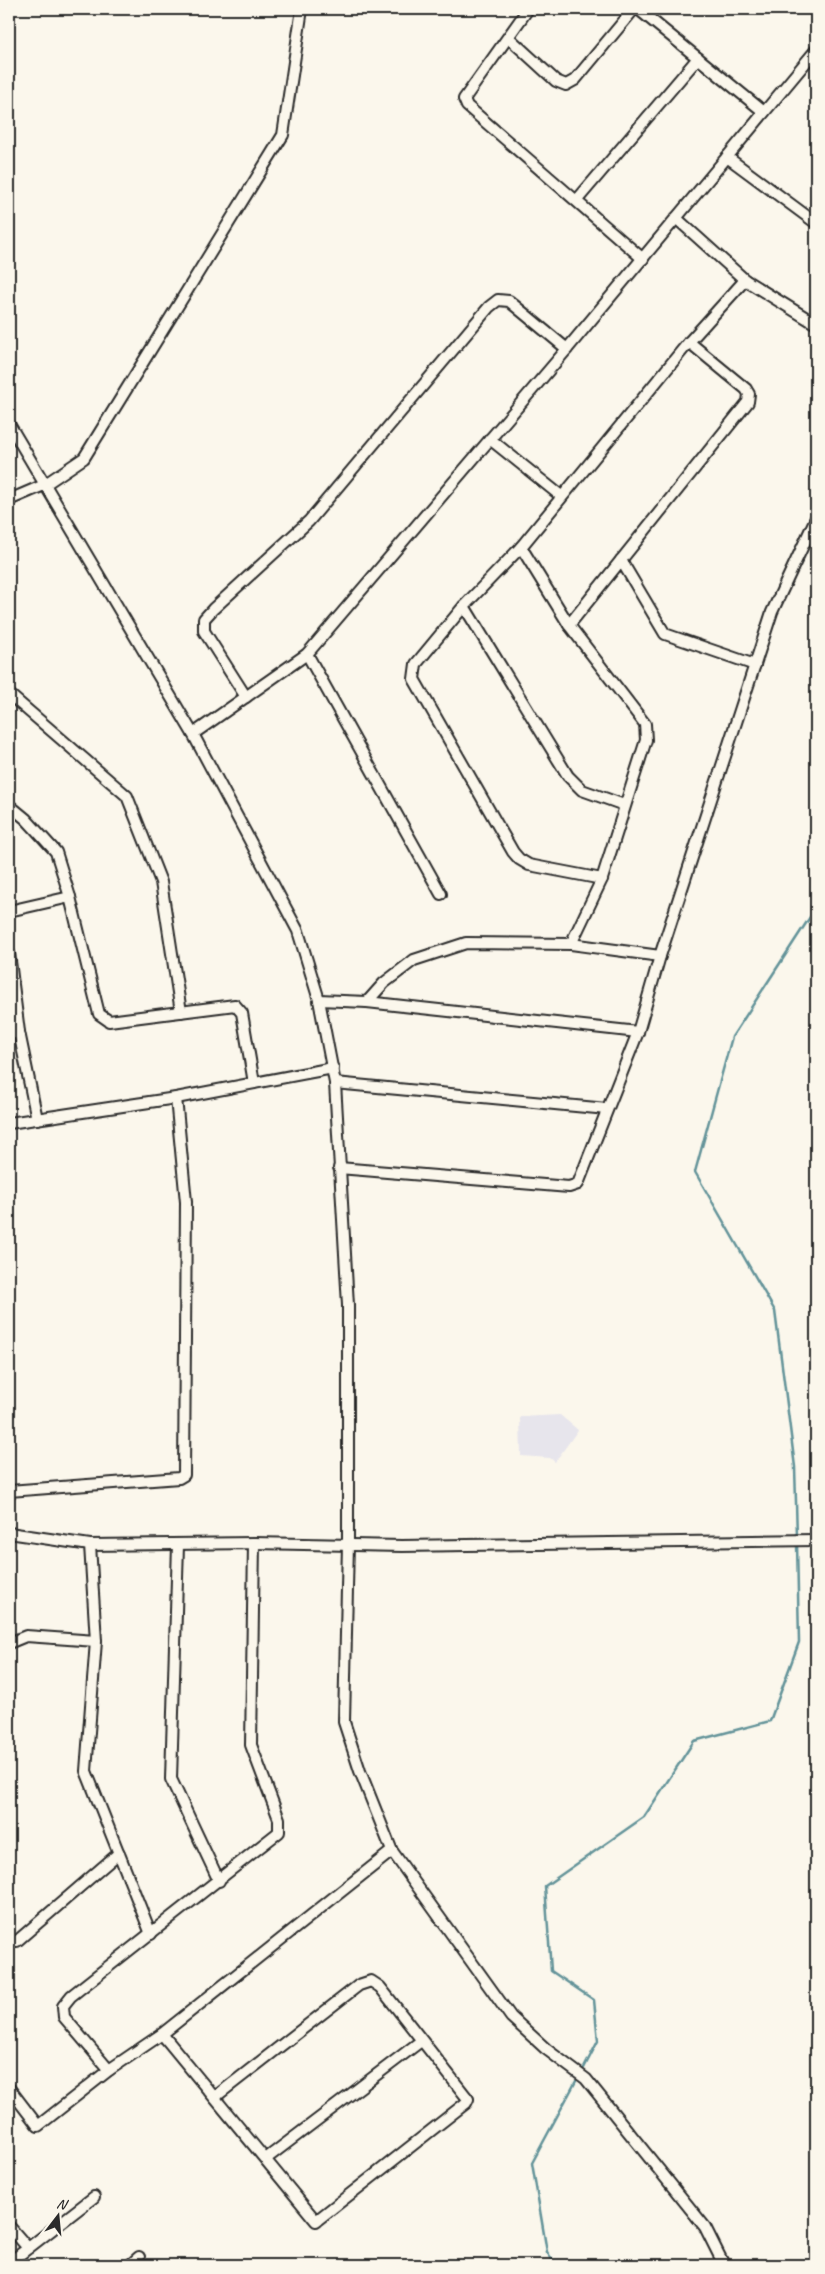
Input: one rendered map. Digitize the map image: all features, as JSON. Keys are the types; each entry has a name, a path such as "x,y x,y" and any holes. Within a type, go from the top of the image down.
{"street":[{"path":"9,500 44,485 84,458 283,135 302,9"},
{"path":"528,9 464,99 467,106 577,200 642,259"},
{"path":"509,38 556,80 566,85 575,80 634,9"},
{"path":"638,9 764,112"},
{"path":"192,734 307,654 567,349 816,50"},
{"path":"577,200 698,58"},
{"path":"727,156 816,223"},
{"path":"676,218 745,280 816,324"},
{"path":"602,879 529,866 519,859 414,679 416,664 464,606 521,547 689,342 745,280"},
{"path":"246,697 204,630 204,619 212,609 309,521 489,307 498,300 509,300 567,349"},
{"path":"569,625 748,402 749,394 746,389 689,342"},
{"path":"9,424 192,734 298,931 319,1000 335,1083 348,1304 348,1544 344,1722 360,1771 392,1851 511,2017 546,2049 586,2079 705,2227 724,2265"},
{"path":"490,439 561,496"},
{"path":"339,1168 569,1187 578,1184 638,1032 660,956 772,612 816,518"},
{"path":"521,547 569,625 645,724 646,740 602,879 571,944"},
{"path":"621,560 665,634 755,665"},
{"path":"464,606 572,781 582,790 624,805"},
{"path":"307,654 441,894"},
{"path":"9,694 127,796 161,882 181,1012"},
{"path":"9,805 26,818 56,852 70,897 99,1014 109,1020 235,1005 242,1013 254,1083"},
{"path":"9,911 70,897"},
{"path":"368,1002 384,983 414,960 466,943 571,944 660,956"},
{"path":"9,953 14,1033 37,1119"},
{"path":"319,1000 368,1002 638,1032"},
{"path":"9,1123 176,1098 333,1068"},
{"path":"335,1083 607,1109"},
{"path":"9,1491 179,1478 184,1475 186,1202 176,1098"},
{"path":"9,1533 90,1545 254,1543 410,1546 815,1540"},
{"path":"109,2070 64,2017 63,2006 71,1996 279,1832 280,1826 251,1745 254,1543"},
{"path":"90,1545 96,1641 86,1771 152,1934"},
{"path":"178,1545 172,1779 219,1881"},
{"path":"9,1643 26,1636 96,1641"},
{"path":"9,2088 38,2126 109,2070 162,2034 392,1851"},
{"path":"9,1941 17,1941 119,1853"},
{"path":"162,2034 215,2097 267,2158 316,2220 466,2103 468,2099 466,2094 421,2041 380,1987 371,1981 359,1985 215,2097"},
{"path":"267,2158 421,2041"},
{"path":"9,2263 94,2198"},
{"path":"9,2226 28,2248"},
{"path":"130,2265 139,2257"}],"shaded area":[{"path":"560,1415 578,1430 555,1462 550,1458 521,1456 520,1417"}],"waterway":[{"path":"797,1537 795,1467 775,1311 695,1172 732,1037 812,914 816,915"},
{"path":"584,2068 598,2041 594,2000 551,1971 545,1886 644,1817 694,1741 770,1721 799,1642 797,1543"},
{"path":"556,2265 547,2252 532,2163 576,2081"}]}
